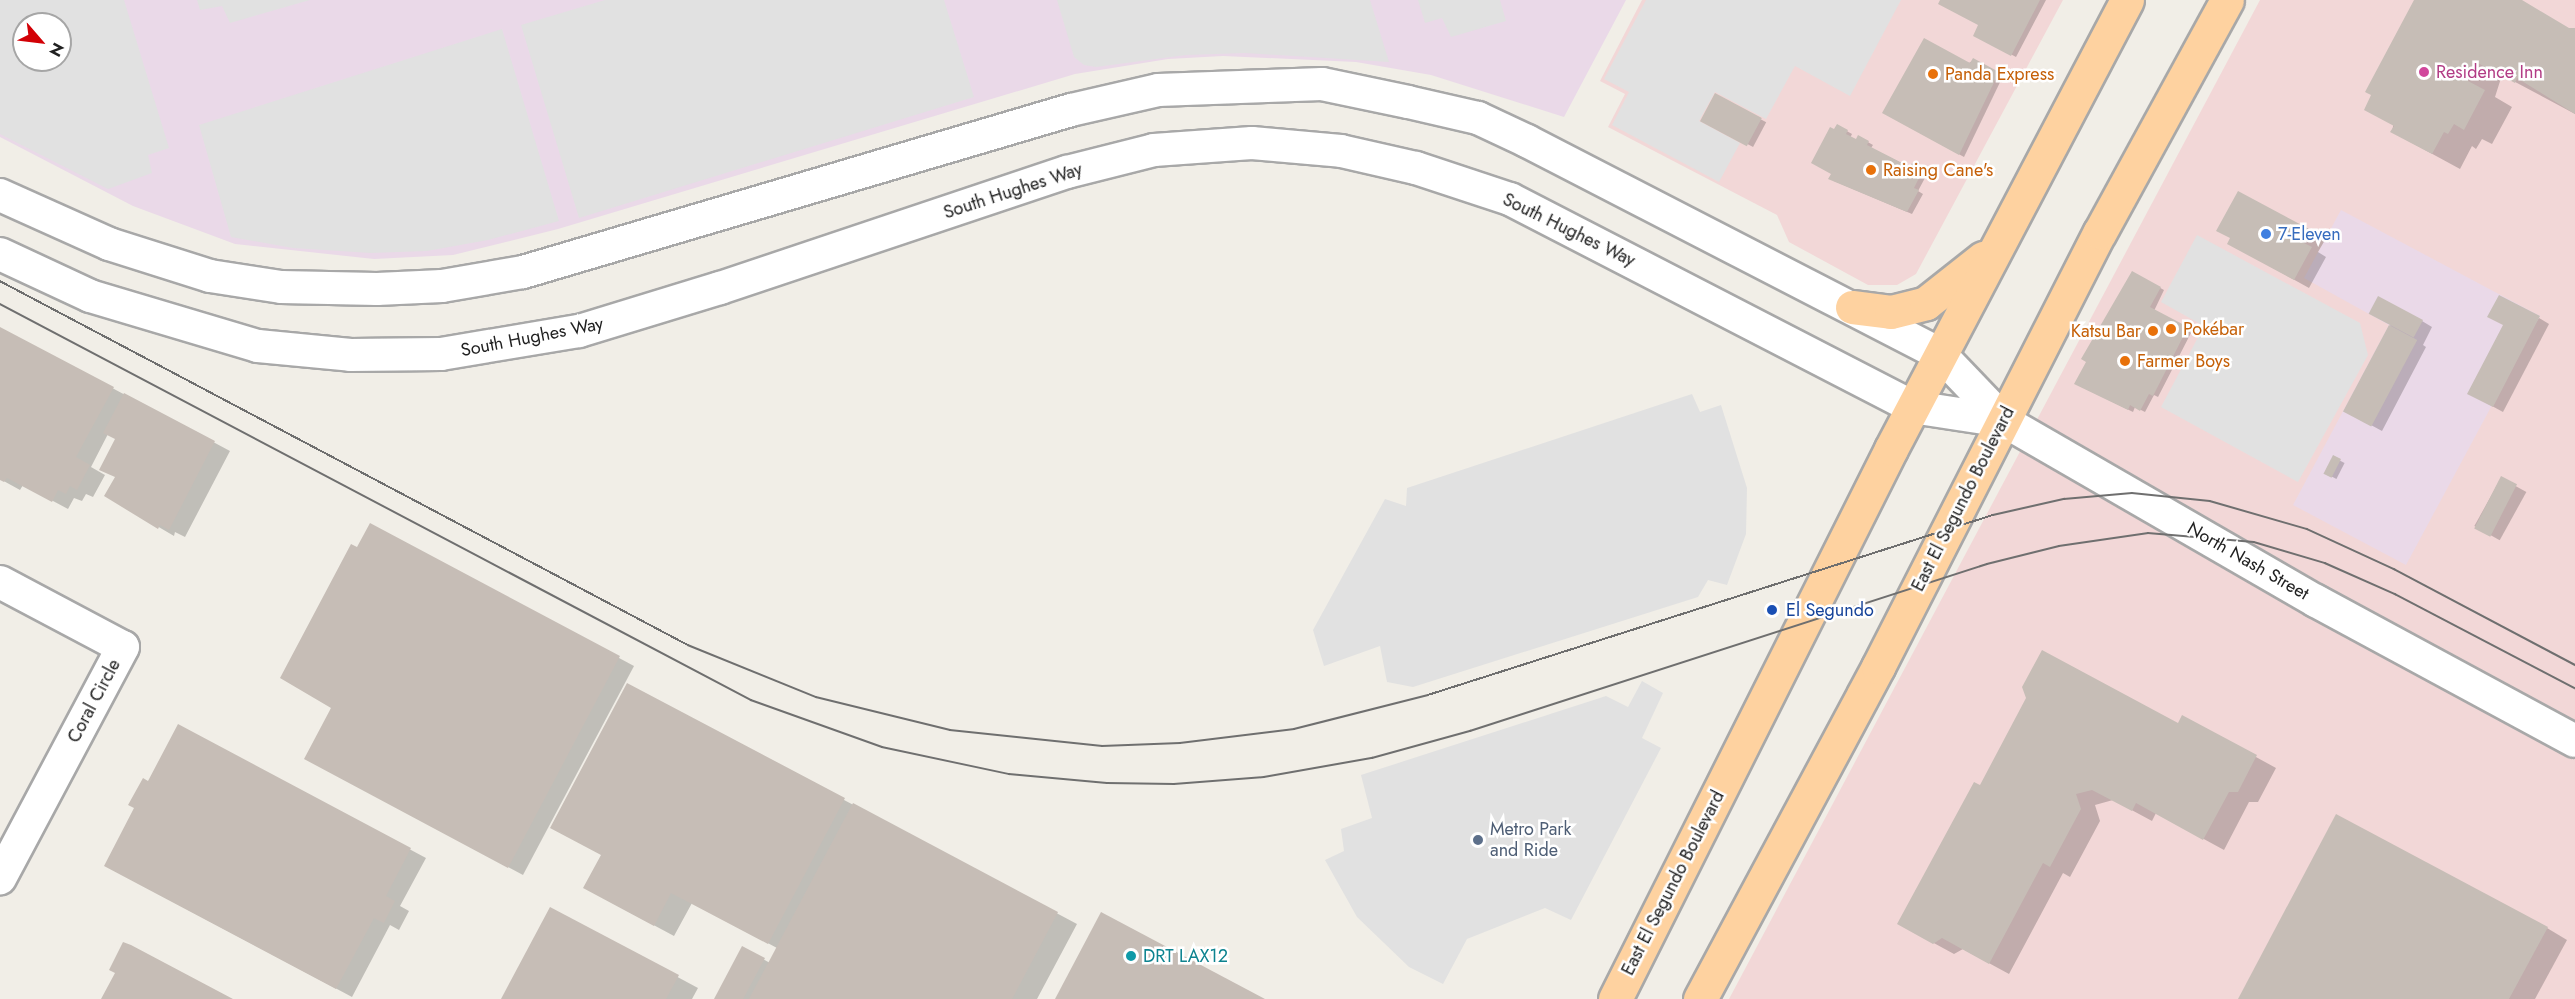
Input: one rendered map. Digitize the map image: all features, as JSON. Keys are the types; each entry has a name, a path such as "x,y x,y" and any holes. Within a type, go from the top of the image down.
{"main road":[{"name":"East El Segundo Boulevard","path":"1615,999 1913,406 2127,0"},
{"name":"East El Segundo Boulevard","path":"1700,999 1878,667 2100,232 2227,0"},
{"path":"1852,307 1891,312 1926,303 1951,287 1998,245"}],"street":[{"path":"0,195 109,244 210,276 281,287 377,290 442,286 523,272 1071,110 1158,90 1322,84 1478,118 1852,307 1941,355"},
{"name":"South Hughes Way","path":"0,254 90,296 258,346 351,355 441,354 579,331 720,288 1067,172 1155,150 1252,143 1341,151 1416,168 1510,199 1913,406 2004,421"},
{"name":"North Nash Street","path":"1941,355 2004,421 2316,601 2575,741"},
{"name":"Coral Circle","path":"0,582 123,647 0,878"}],"shaded area":[{"path":"0,0 1626,0 1564,117 1431,75 1356,62 1223,56 1168,59 1075,74 558,229 453,255 374,259 235,244 133,206 0,137"},
{"path":"0,0 124,0 169,148 148,155 152,173 108,189 0,134"},
{"path":"197,0 310,0 230,23 222,6 200,10"},
{"path":"605,0 944,0 974,97 579,218 521,25"},
{"path":"1057,0 1370,0 1389,62 1245,53 1186,55 1096,67 1084,65 1074,57"},
{"path":"1418,0 1500,0 1506,21 1451,37 1442,18 1425,23"},
{"path":"1642,0 2063,0 1916,274 1897,285 1868,285 1789,242 1777,215 1608,127 1625,94 1600,81"},
{"path":"1646,0 1901,0 1850,96 1795,66 1766,119 1715,92 1699,121 1740,143 1719,182 1612,125 1629,92 1604,79"},
{"path":"2260,0 2575,0 2575,999 1729,999"},
{"path":"502,29 559,221 488,240 427,251 371,253 293,248 231,237 199,125"},
{"path":"2341,210 2540,316 2406,565 2293,505 2389,325 2304,278"},
{"path":"2197,235 2360,323 2368,355 2298,482 2161,407 2204,326 2161,302"},
{"path":"1692,394 1700,412 1721,405 1747,488 1746,534 1727,585 1708,580 1698,597 1413,687 1387,682 1380,646 1324,666 1313,630 1385,499 1406,506 1407,488"},
{"name":"Metro Park and Ride","path":"1642,681 1663,693 1642,738 1661,748 1571,920 1545,908 1467,939 1443,984 1409,967 1357,917 1325,860 1344,851 1341,829 1372,818 1361,775 1606,696 1628,707"}],"building":[{"path":"1940,0 2040,0 2011,56 1973,36 1978,25 1938,4"},
{"name":"Residence Inn","path":"2414,0 2522,0 2569,28 2575,28 2575,114 2517,78 2515,83 2474,61 2468,81 2485,90 2464,130 2454,124 2448,134 2444,132 2432,154 2390,132 2394,126 2364,110 2371,95 2365,92"},
{"path":"1924,38 1970,63 1973,58 1999,72 1959,155 1882,113"},
{"path":"1715,93 1762,118 1747,146 1700,121"},
{"name":"Raising Cane's","path":"1837,124 1848,130 1846,134 1856,139 1858,135 1869,141 1867,145 1910,167 1912,163 1922,172 1914,188 1919,190 1907,212 1828,179 1831,174 1811,163 1830,127 1834,129"},
{"name":"7-Eleven","path":"2238,191 2311,230 2304,243 2312,247 2294,280 2227,244 2230,238 2216,231"},
{"path":"2132,271 2161,287 2150,307 2188,327 2153,396 2149,394 2140,411 2130,405 2128,410 2074,384 2086,362 2081,359"},
{"path":"2499,295 2540,316 2493,407 2467,394 2503,325 2487,317"},
{"path":"2378,296 2423,320 2414,338 2369,314"},
{"path":"2389,325 2417,340 2371,427 2343,412"},
{"path":"0,327 114,387 76,457 90,465 77,490 70,486 66,494 58,490 52,502 7,478 4,482 0,480"},
{"path":"124,393 215,441 169,530 160,525 158,529 104,496 115,477 99,470 115,439 103,433"},
{"path":"2333,455 2341,459 2331,478 2323,474"},
{"path":"2501,476 2517,484 2490,537 2474,529"},
{"path":"370,523 620,656 508,868 304,759 331,708 280,678 351,544 357,547"},
{"path":"2042,650 2178,723 2182,715 2257,755 2238,792 2229,792 2203,840 2136,803 2132,811 2092,790 2076,794 2081,809 2050,867 2043,863 1989,964 1942,938 1933,944 1897,924 1974,782 1980,785 2026,698 2022,687"},
{"path":"627,683 845,798 768,944 671,893 654,926 583,888 601,855 550,828"},
{"path":"178,724 411,848 386,896 395,901 384,923 374,918 336,989 104,866 134,808 128,805 143,778 148,781"},
{"path":"853,803 1058,912 1012,999 749,999"},
{"path":"2336,814 2548,927 2509,999 2238,999"},
{"path":"550,907 679,975 666,999 501,999"},
{"name":"DRT LAX12","path":"1101,912 1265,999 1055,999"},
{"path":"123,942 233,999 101,999 115,973 109,970"},
{"path":"742,946 765,958 743,999 714,999"}],"tram line":[{"path":"0,281 688,645 816,697 950,730 1102,746 1180,743 1294,729 1428,695 1993,515 2064,499 2132,493 2210,501 2307,529 2394,569 2575,665"},
{"path":"0,304 751,700 882,747 1009,774 1107,783 1174,784 1264,777 1372,758 1470,731 1987,564 2059,546 2148,533 2254,542 2325,563 2395,594 2575,688"}],"place":[{"name":"Residence Inn","path":"2424,72"},
{"name":"Panda Express","path":"1933,74"},
{"name":"Raising Cane's","path":"1871,170"},
{"name":"7-Eleven","path":"2266,234"},
{"name":"Pokébar","path":"2171,329"},
{"name":"Katsu Bar","path":"2153,331"},
{"name":"Farmer Boys","path":"2125,361"},
{"name":"El Segundo","path":"1772,610"},
{"name":"Metro Park and Ride","path":"1478,840"},
{"name":"DRT LAX12","path":"1131,956"}]}
